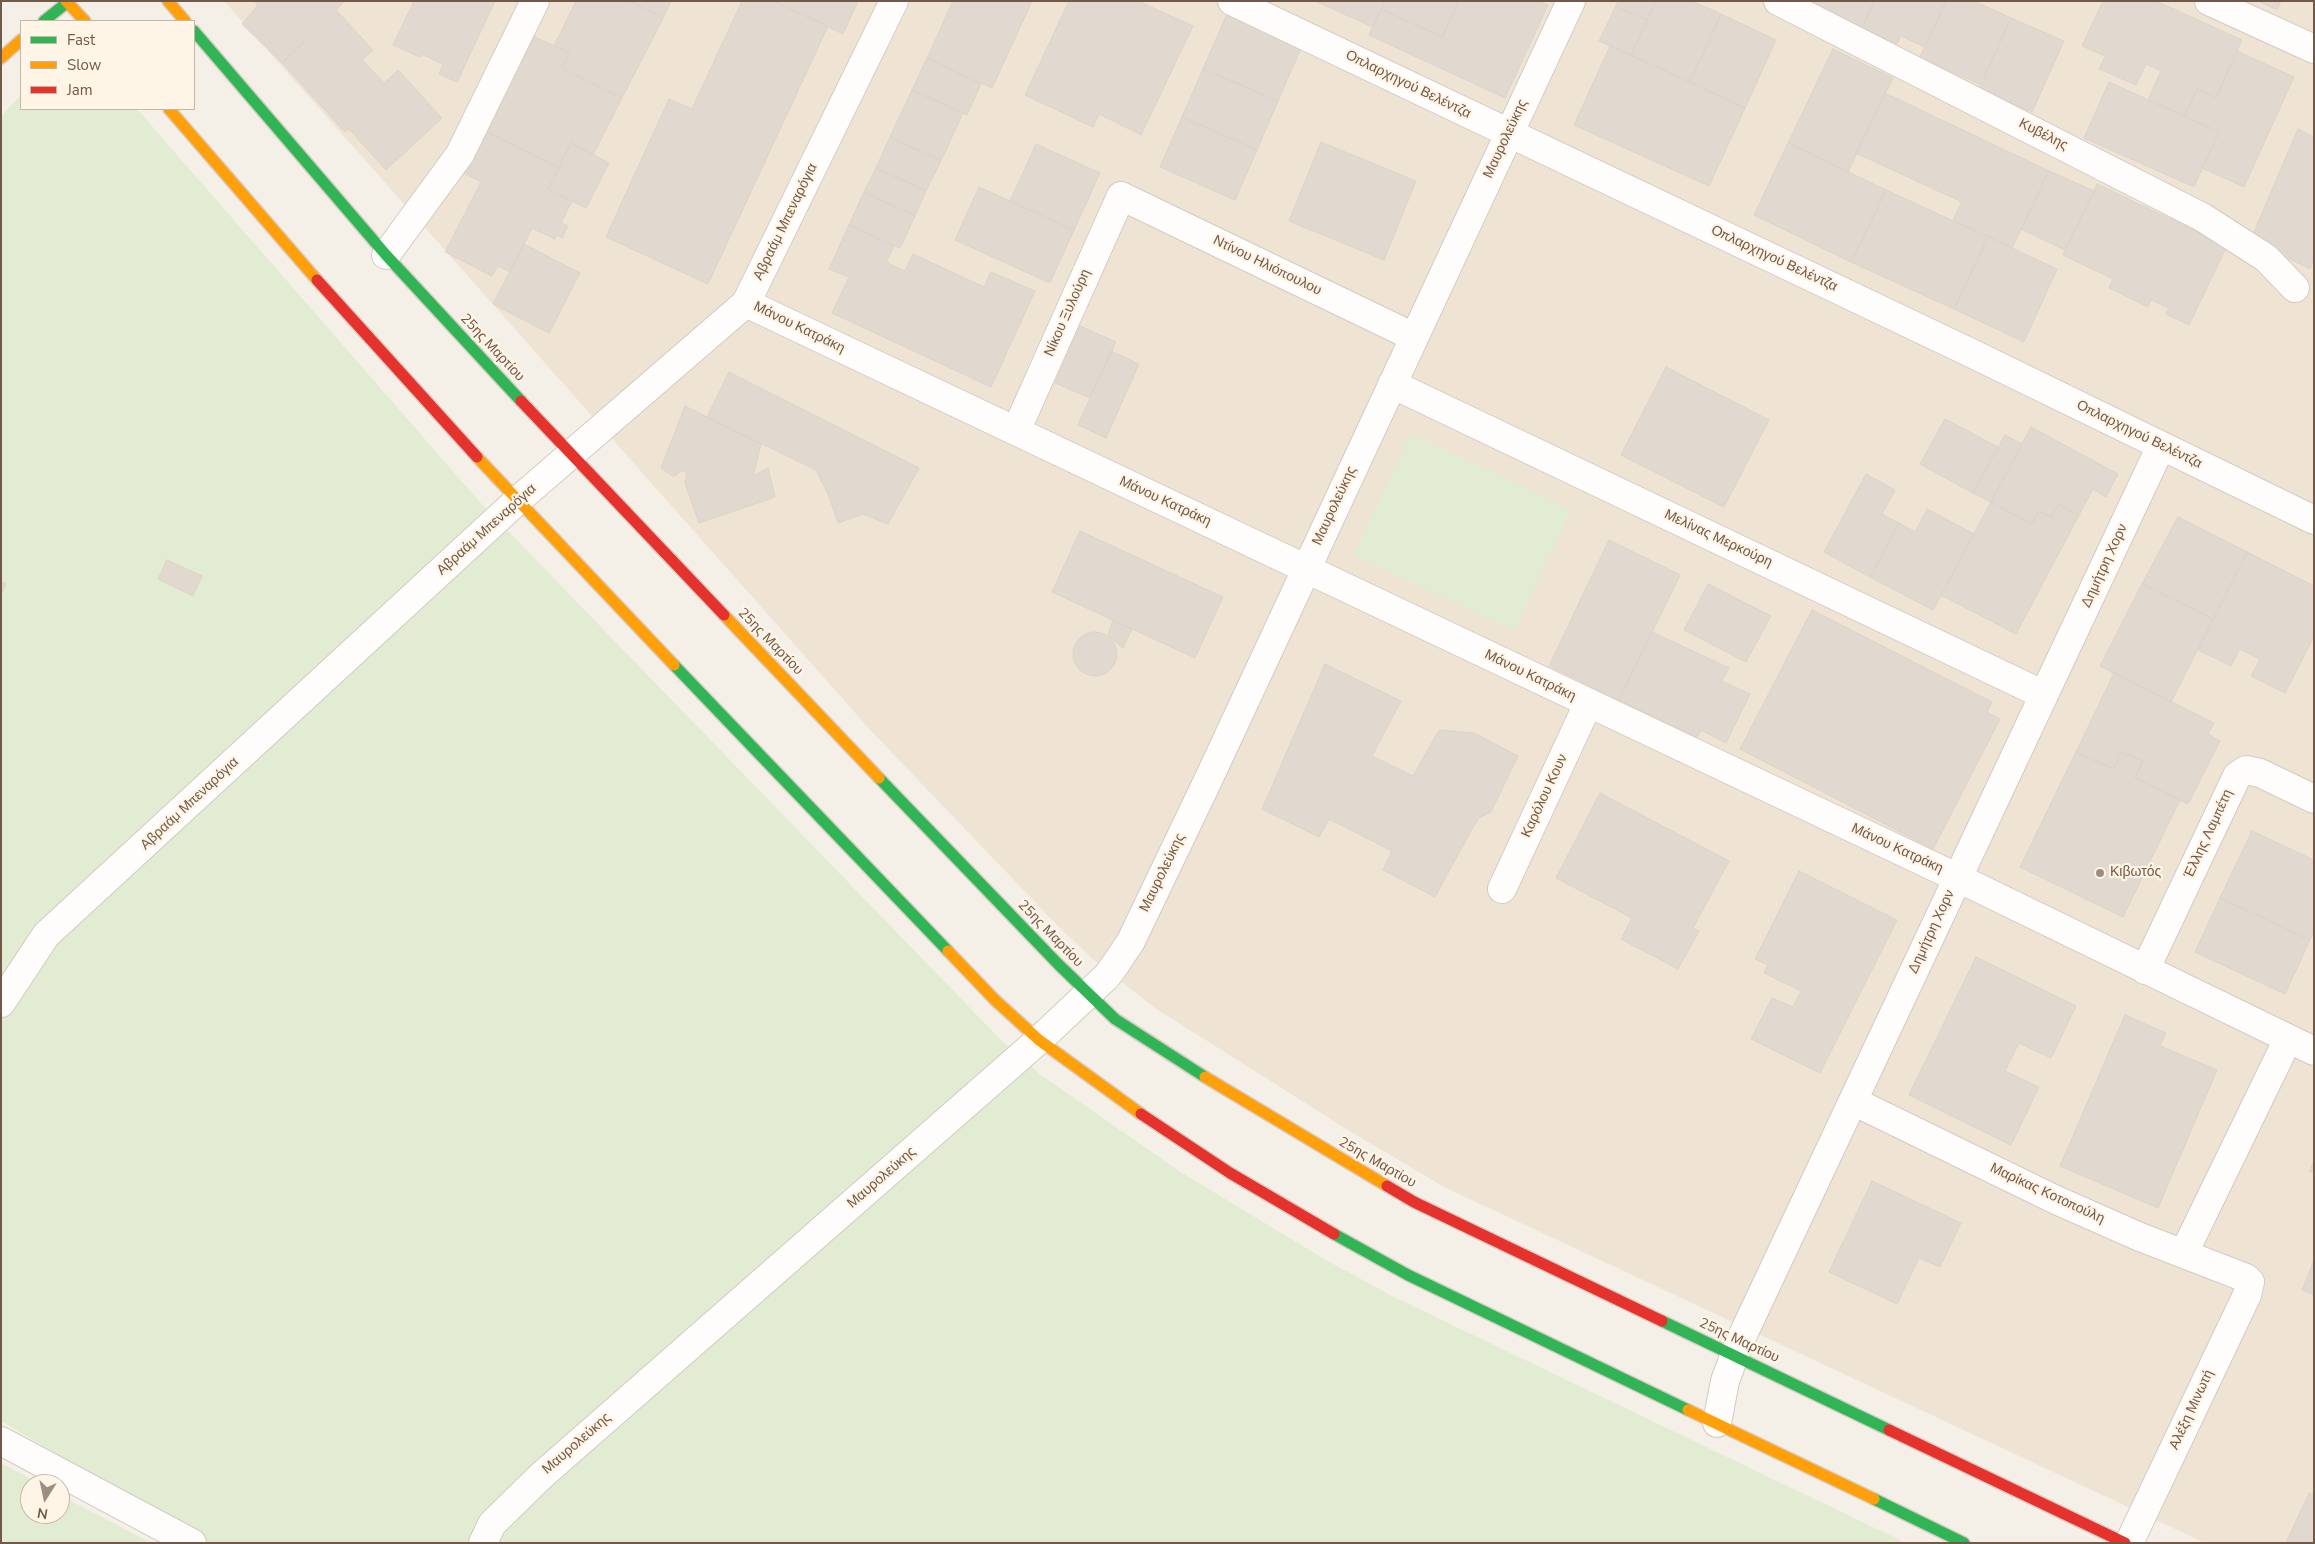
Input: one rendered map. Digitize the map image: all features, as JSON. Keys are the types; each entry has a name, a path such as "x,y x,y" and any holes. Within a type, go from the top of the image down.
{"street":[{"path":"168,1 184,20"},
{"path":"386,255 460,154 535,1"},
{"name":"Αβραάμ Μπεναρόγια","path":"1,1003 46,936 517,501 746,303 894,1"},
{"name":"Οπλαρχηγού Βελέντζα","path":"1232,1 1969,352 2314,520"},
{"name":"Μαυρολεύκης","path":"483,1543 492,1524 541,1476 1039,1040 1107,976 1131,941 1571,1"},
{"name":"Κυβέλης","path":"1778,1 2202,216 2266,258 2295,288"},
{"path":"2209,1 2314,49"},
{"path":"45,20 68,2 84,20"},
{"name":"25ης Μαρτίου","path":"195,32 386,255 572,455 1088,994 1116,1019 1158,1048 1345,1163 1414,1202 2125,1543"},
{"path":"1,58 20,41"},
{"path":"170,110 336,302 517,501 995,1000 1039,1040 1152,1121 1300,1215 1408,1275 1964,1543"},
{"name":"Ντίνου Ηλιόπουλου","path":"1121,196 1414,337"},
{"name":"Νίκου Ξυλούρη","path":"1016,431 1121,196"},
{"name":"Μάνου Κατράκη","path":"746,303 1958,878 2314,1051"},
{"name":"Μελίνας Μερκούρη","path":"1392,384 2044,695"},
{"name":"Δημήτρη Χορν","path":"1717,1423 1725,1382 1734,1355 2161,446"},
{"name":"Καρόλου Κουν","path":"1502,889 1588,704"},
{"name":"Έλλης Λαμπέτη","path":"2145,970 2237,776 2246,770 2260,773 2314,799"},
{"path":"2184,1253 2288,1039"},
{"name":"Μαρίκας Κοτοπούλη","path":"1853,1101 2056,1200 2140,1237 2246,1278"},
{"name":"Αλέξη Μινωτή","path":"2129,1543 2247,1295 2250,1282 2246,1278"},
{"path":"1,1441 192,1543"}],"shaded area":[{"path":"224,1 2314,1 2314,1543 2205,1543 1444,1187 1348,1130 1155,1008 1096,962 1058,926 872,732"}],"green space":[{"path":"20,96 20,110 138,110 478,500 1002,1041 1041,1075 1179,1171 1324,1259 1392,1296 1906,1543 208,1543 1,1421 1,116"},
{"path":"1411,433 1572,510 1514,631 1353,555"},
{"path":"1,1463 21,1474 20,1524 70,1524 70,1500 151,1543 1,1543"}],"building":[{"path":"254,1 345,1 282,63 242,24 258,5"},
{"path":"414,1 495,1 457,82 439,74 443,64 421,54 420,57 393,45"},
{"path":"576,1 629,1 663,18 622,98 562,68 569,53 554,46"},
{"path":"629,1 671,1 663,18"},
{"path":"742,1 774,1 828,26 708,284 606,237 669,99 692,109"},
{"path":"774,1 858,1 843,34"},
{"path":"953,1 1032,1 992,88 927,58"},
{"path":"1069,1 1138,1 1193,26 1141,135 1099,114 1093,127 1025,95"},
{"path":"1315,1 1385,1 1373,27"},
{"path":"1385,1 1459,1 1442,37 1381,9"},
{"path":"1459,1 1539,1 1548,5 1505,98 1369,35 1381,9 1442,37"},
{"path":"1618,1 1656,1 1647,20 1616,6"},
{"path":"1656,1 1692,1 1721,14 1690,82 1631,55"},
{"path":"1803,1 1874,1 1862,28"},
{"path":"1874,1 1946,1 1925,47 1901,36 1897,44 1862,28"},
{"path":"1946,1 1974,1 2011,18 1981,85 1920,57"},
{"path":"2103,1 2156,1 2242,40 2216,98 2197,89 2185,116 2148,100 2161,71 2146,64 2136,85 2099,69 2105,56 2082,46"},
{"path":"2258,1 2281,1 2277,10"},
{"path":"1616,6 1647,20 1631,55 1599,41"},
{"path":"337,11 373,50 362,60 384,83 398,70 442,118 386,170 349,129 345,132 282,63"},
{"path":"1227,14 1302,46 1278,101 1203,69"},
{"path":"1721,14 1776,40 1745,108 1690,82"},
{"path":"2011,18 2064,41 2032,112 1979,89"},
{"path":"533,36 569,53 562,68 622,98 593,155 571,143 559,168 485,131"},
{"path":"1610,46 1745,108 1709,186 1574,125"},
{"path":"1833,49 1893,78 1848,172 1788,143"},
{"path":"2237,51 2294,77 2244,187 2202,168 2219,132 2185,116 2197,89 2216,98"},
{"path":"927,58 981,84 967,115 912,90"},
{"path":"1203,69 1278,101 1257,150 1182,117"},
{"path":"2109,82 2219,132 2194,187 2084,138"},
{"path":"912,90 963,113 941,161 890,137"},
{"path":"1885,93 2049,171 2012,248 1953,220 1962,202 1856,153"},
{"path":"1182,117 1257,150 1235,200 1160,167"},
{"path":"2298,129 2314,137 2314,260 2310,269 2251,239"},
{"path":"485,131 559,168 548,189 572,201 561,223 568,226 562,238 557,235 555,239 532,228 510,272 498,266 492,276 445,252 481,182 464,173"},
{"path":"890,137 941,161 926,191 876,168"},
{"path":"1321,142 1416,181 1384,260 1289,221"},
{"path":"571,143 609,163 586,208 548,189"},
{"path":"1788,143 1886,190 1851,262 1754,215"},
{"path":"1036,144 1100,173 1074,230 1010,201"},
{"path":"876,168 926,191 915,216 864,192"},
{"path":"2049,171 2094,191 2065,250 2021,229"},
{"path":"2097,184 2227,246 2189,325 2166,314 2169,308 2151,300 2148,307 2109,288 2113,279 2063,255"},
{"path":"979,187 1074,230 1050,283 955,240"},
{"path":"1886,190 1988,237 1954,309 1851,262"},
{"path":"864,192 915,216 900,248 849,225"},
{"path":"849,225 894,246 886,262 905,271 913,254 984,287 991,272 1035,291 991,387 832,313 849,277 829,269"},
{"path":"1988,237 2057,269 2024,342 1954,309"},
{"path":"524,244 580,273 549,333 493,304"},
{"path":"1080,326 1116,342 1090,398 1055,383"},
{"path":"1111,351 1139,364 1106,438 1078,425"},
{"path":"1666,367 1769,420 1724,507 1621,455"},
{"path":"729,372 919,468 888,524 863,514 838,523 828,494 816,470 707,417"},
{"path":"685,406 761,444 753,476 768,468 775,497 699,523 685,483 687,473 682,470 674,477 661,468"},
{"path":"1945,419 1998,447 1973,493 1920,464"},
{"path":"2031,427 2118,474 2106,497 2093,489 2079,515 2058,504 2051,517 2039,511 2032,524 1991,502"},
{"path":"2005,435 2022,444 1991,502 1973,493"},
{"path":"1866,474 1895,490 1882,514 1899,523 1870,577 1824,552"},
{"path":"1991,502 2032,524 2039,511 2051,517 2058,504 2079,515 2016,634 1941,595"},
{"path":"1927,509 1974,534 1933,610 1870,577 1899,523 1915,532"},
{"path":"2178,517 2247,552 2213,619 2142,584"},
{"path":"1080,531 1223,597 1195,658 1052,592"},
{"path":"1609,540 1680,575 1619,700 1549,666"},
{"path":"2247,552 2314,586 2314,636 2285,693 2251,676 2260,659 2240,649 2231,666 2198,650"},
{"path":"167,560 202,576 193,596 158,579"},
{"path":"1,581 6,584 1,594"},
{"path":"1708,584 1771,616 1746,662 1684,630"},
{"path":"2142,584 2213,619 2171,702 2100,666"},
{"path":"1812,610 1992,702 1987,712 2000,719 1933,849 1740,749"},
{"path":"1113,620 1132,629 1123,648 1108,635"},
{"path":"1099,632 1111,638 1116,645 1116,663 1111,670 1104,675 1091,676 1083,673 1076,666 1073,650 1076,642 1083,635"},
{"path":"1652,632 1729,668 1722,681 1750,694 1726,743 1701,730 1697,737 1619,700"},
{"path":"1325,664 1401,701 1372,756 1413,776 1439,730 1474,733 1518,756 1491,812 1479,818 1435,897 1383,870 1392,851 1329,819 1319,837 1262,809"},
{"path":"2114,673 2214,723 2208,734 2220,741 2188,804 2135,778 2143,761 2121,752 2113,769 2076,752"},
{"path":"2076,752 2113,769 2121,752 2143,761 2135,778 2180,800 2123,917 2020,867"},
{"path":"1600,793 1729,861 1693,928 1699,931 1678,969 1621,939 1632,918 1556,878"},
{"path":"2252,831 2314,860 2314,932 2310,940 2220,898"},
{"path":"1799,871 1897,920 1820,1073 1751,1039 1772,998 1793,1007 1801,991 1764,973 1768,965 1755,959"},
{"path":"2220,898 2310,940 2285,994 2195,952"},
{"path":"1976,957 2076,1006 2051,1058 2019,1043 2005,1071 2039,1087 2011,1145 1909,1095"},
{"path":"2125,1015 2166,1033 2160,1046 2217,1070 2158,1208 2060,1166"},
{"path":"2314,1161 2314,1173 2309,1171"},
{"path":"1872,1181 1961,1223 1940,1267 1919,1258 1897,1304 1829,1272"},
{"path":"2314,1260 2314,1295 2302,1290"},
{"path":"2309,1493 2314,1495 2314,1543 2286,1543"}],"traffic: fast":[{"path":"45,20 69,1"},
{"path":"195,32 386,255 521,401"},
{"path":"674,665 948,951"},
{"path":"879,778 1059,965 1115,1019 1205,1077"},
{"path":"1334,1234 1408,1275 1688,1410"},
{"path":"1662,1321 1889,1430"},
{"path":"1874,1499 1964,1543"}],"traffic: slow":[{"path":"66,1 84,20"},
{"path":"168,1 184,20"},
{"path":"1,58 20,41"},
{"path":"170,110 317,280"},
{"path":"477,457 674,665"},
{"path":"724,615 879,778"},
{"path":"948,951 995,1000 1039,1040 1141,1114"},
{"path":"1205,1077 1387,1186"},
{"path":"1688,1410 1874,1499"}],"traffic: jam":[{"path":"317,280 477,457"},
{"path":"521,401 724,615"},
{"path":"1141,1114 1230,1173 1334,1234"},
{"path":"1387,1186 1414,1202 1662,1321"},
{"path":"1889,1430 2125,1543"}],"place":[{"name":"Κιβωτός","path":"2100,873"}]}
